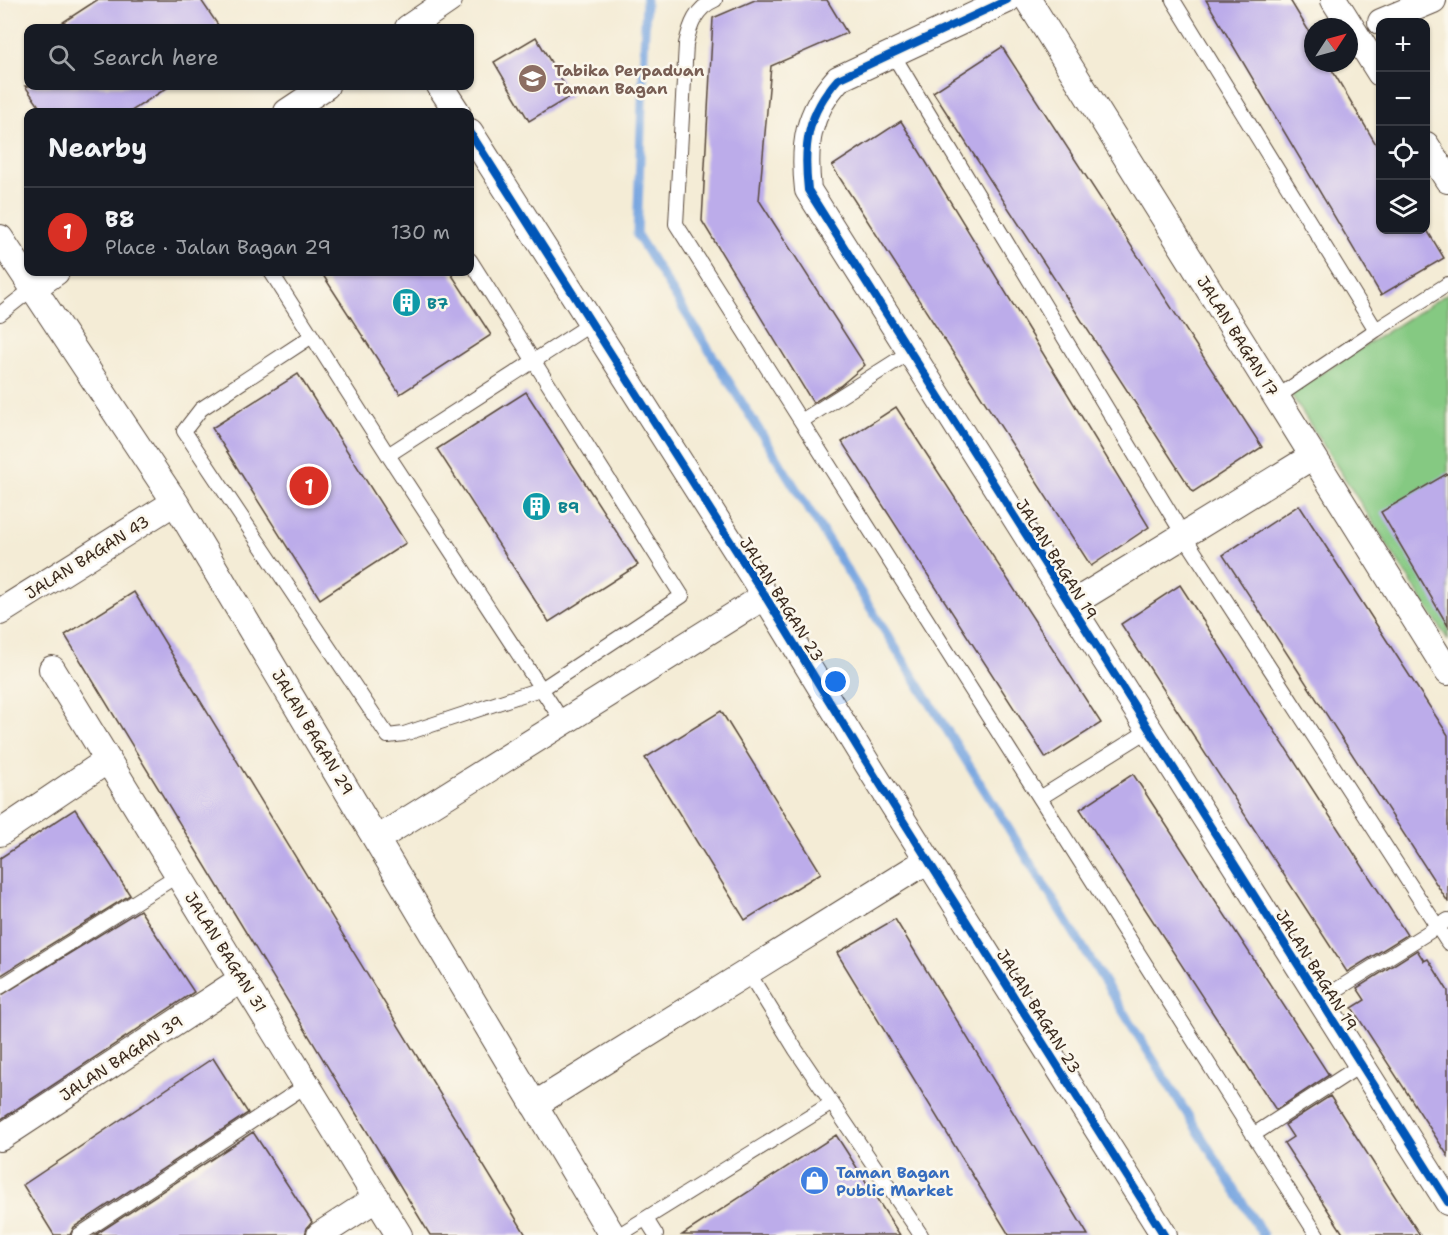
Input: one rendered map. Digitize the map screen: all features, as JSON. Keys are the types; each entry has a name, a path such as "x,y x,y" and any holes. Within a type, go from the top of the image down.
{"street":[{"path":"414,24 449,0"},
{"name":"JALAN BAGAN 19","path":"1007,0 838,79 824,95 814,115 807,140 805,165 808,190 1448,1202"},
{"name":"JALAN BAGAN 17","path":"1028,0 1448,672"},
{"path":"1334,0 1345,18"},
{"path":"1390,18 1433,0"},
{"path":"1358,32 1376,24"},
{"path":"1358,38 1379,72"},
{"path":"293,108 320,90"},
{"path":"443,90 454,108"},
{"name":"JALAN BAGAN 23","path":"474,138 765,596 1164,1235"},
{"path":"1430,153 1448,180"},
{"name":"JALAN BAGAN 29","path":"0,238 24,274"},
{"name":"JALAN BAGAN 29","path":"25,276 175,502 612,1235"},
{"path":"33,288 50,276"},
{"path":"1071,605 1313,456"},
{"name":"JALAN BAGAN 43","path":"0,612 175,502"},
{"path":"377,839 765,596"},
{"name":"JALAN BAGAN 31","path":"52,669 399,1235"},
{"path":"0,832 108,760"},
{"path":"534,1105 928,860"},
{"name":"JALAN BAGAN 39","path":"0,1137 242,979"},
{"path":"320,1235 377,1198"}],"lane":[{"path":"715,0 691,21 686,44 676,224 1317,1235"},
{"path":"1173,0 1376,330"},
{"path":"892,53 1184,536 1443,923 1448,943"},
{"path":"312,336 201,409 184,431 388,736 404,734 543,688 682,596 474,266"},
{"path":"274,276 563,722"},
{"path":"1277,397 1448,284"},
{"path":"0,314 33,288"},
{"path":"388,455 591,324"},
{"path":"802,420 910,352"},
{"path":"1040,798 1149,730"},
{"path":"0,987 178,875"},
{"path":"1320,1000 1443,923"},
{"path":"748,972 796,1050 921,1235"},
{"path":"1253,1135 1361,1065"},
{"path":"79,1235 307,1085"},
{"path":"619,1235 832,1103"},
{"path":"646,1219 657,1235"}],"green space":[{"path":"1448,293 1448,640 1290,393"}],"building":[{"path":"97,0 201,0 217,24 60,24"},
{"path":"755,0 827,0 847,33 771,66 759,200 865,365 840,386 813,403 702,221 713,18"},
{"path":"1206,0 1290,0 1304,23 1304,72 1333,72 1376,144 1376,234 1429,234 1444,258 1381,295"},
{"name":"Tabika Perpaduan Taman Bagan","path":"536,37 571,96 529,121 494,62"},
{"path":"1002,47 1262,447 1193,492 933,92"},
{"path":"28,90 164,90 136,108 40,108"},
{"path":"901,121 1149,527 1091,566 832,166"},
{"name":"B7","path":"324,276 453,276 491,335 400,394"},
{"path":"298,374 406,543 320,599 212,428"},
{"name":"B9","path":"526,392 638,565 549,622 437,449"},
{"path":"896,407 1101,723 1046,758 842,442"},
{"path":"1448,473 1448,626 1381,512"},
{"path":"1299,505 1448,735 1448,902 1223,555"},
{"path":"1180,585 1407,935 1347,972 1121,624"},
{"path":"134,592 526,1235 430,1235 65,635"},
{"path":"721,711 821,873 745,920 645,758"},
{"path":"1133,774 1329,1075 1276,1110 1080,809"},
{"path":"75,809 130,895 0,976 0,858"},
{"path":"140,910 194,992 0,1120 0,996"},
{"path":"895,919 1088,1235 1009,1235 837,953"},
{"path":"1417,950 1424,961 1428,959 1448,991 1448,1156 1352,1008 1365,1000 1357,988"},
{"path":"213,1058 248,1113 74,1227 70,1235 54,1235 23,1185"},
{"path":"1330,1096 1420,1235 1344,1235 1284,1143 1293,1137 1285,1125"},
{"path":"253,1132 312,1222 305,1235 95,1235"},
{"name":"Taman Bagan Public Market","path":"836,1135 900,1235 682,1235"}],"waterway":[{"path":"646,0 637,235 1263,1235"}],"cycle path":[{"path":"1007,0 838,79 820,105 810,131 806,159 808,190 1448,1202"},
{"path":"474,138 765,596 873,773 1164,1235"}],"place":[{"name":"Tabika Perpaduan Taman Bagan","path":"533,79"},
{"name":"B7","path":"406,303"},
{"name":"B8","path":"309,486"},
{"name":"B9","path":"537,507"},
{"name":"Taman Bagan Public Market","path":"815,1181"}]}
